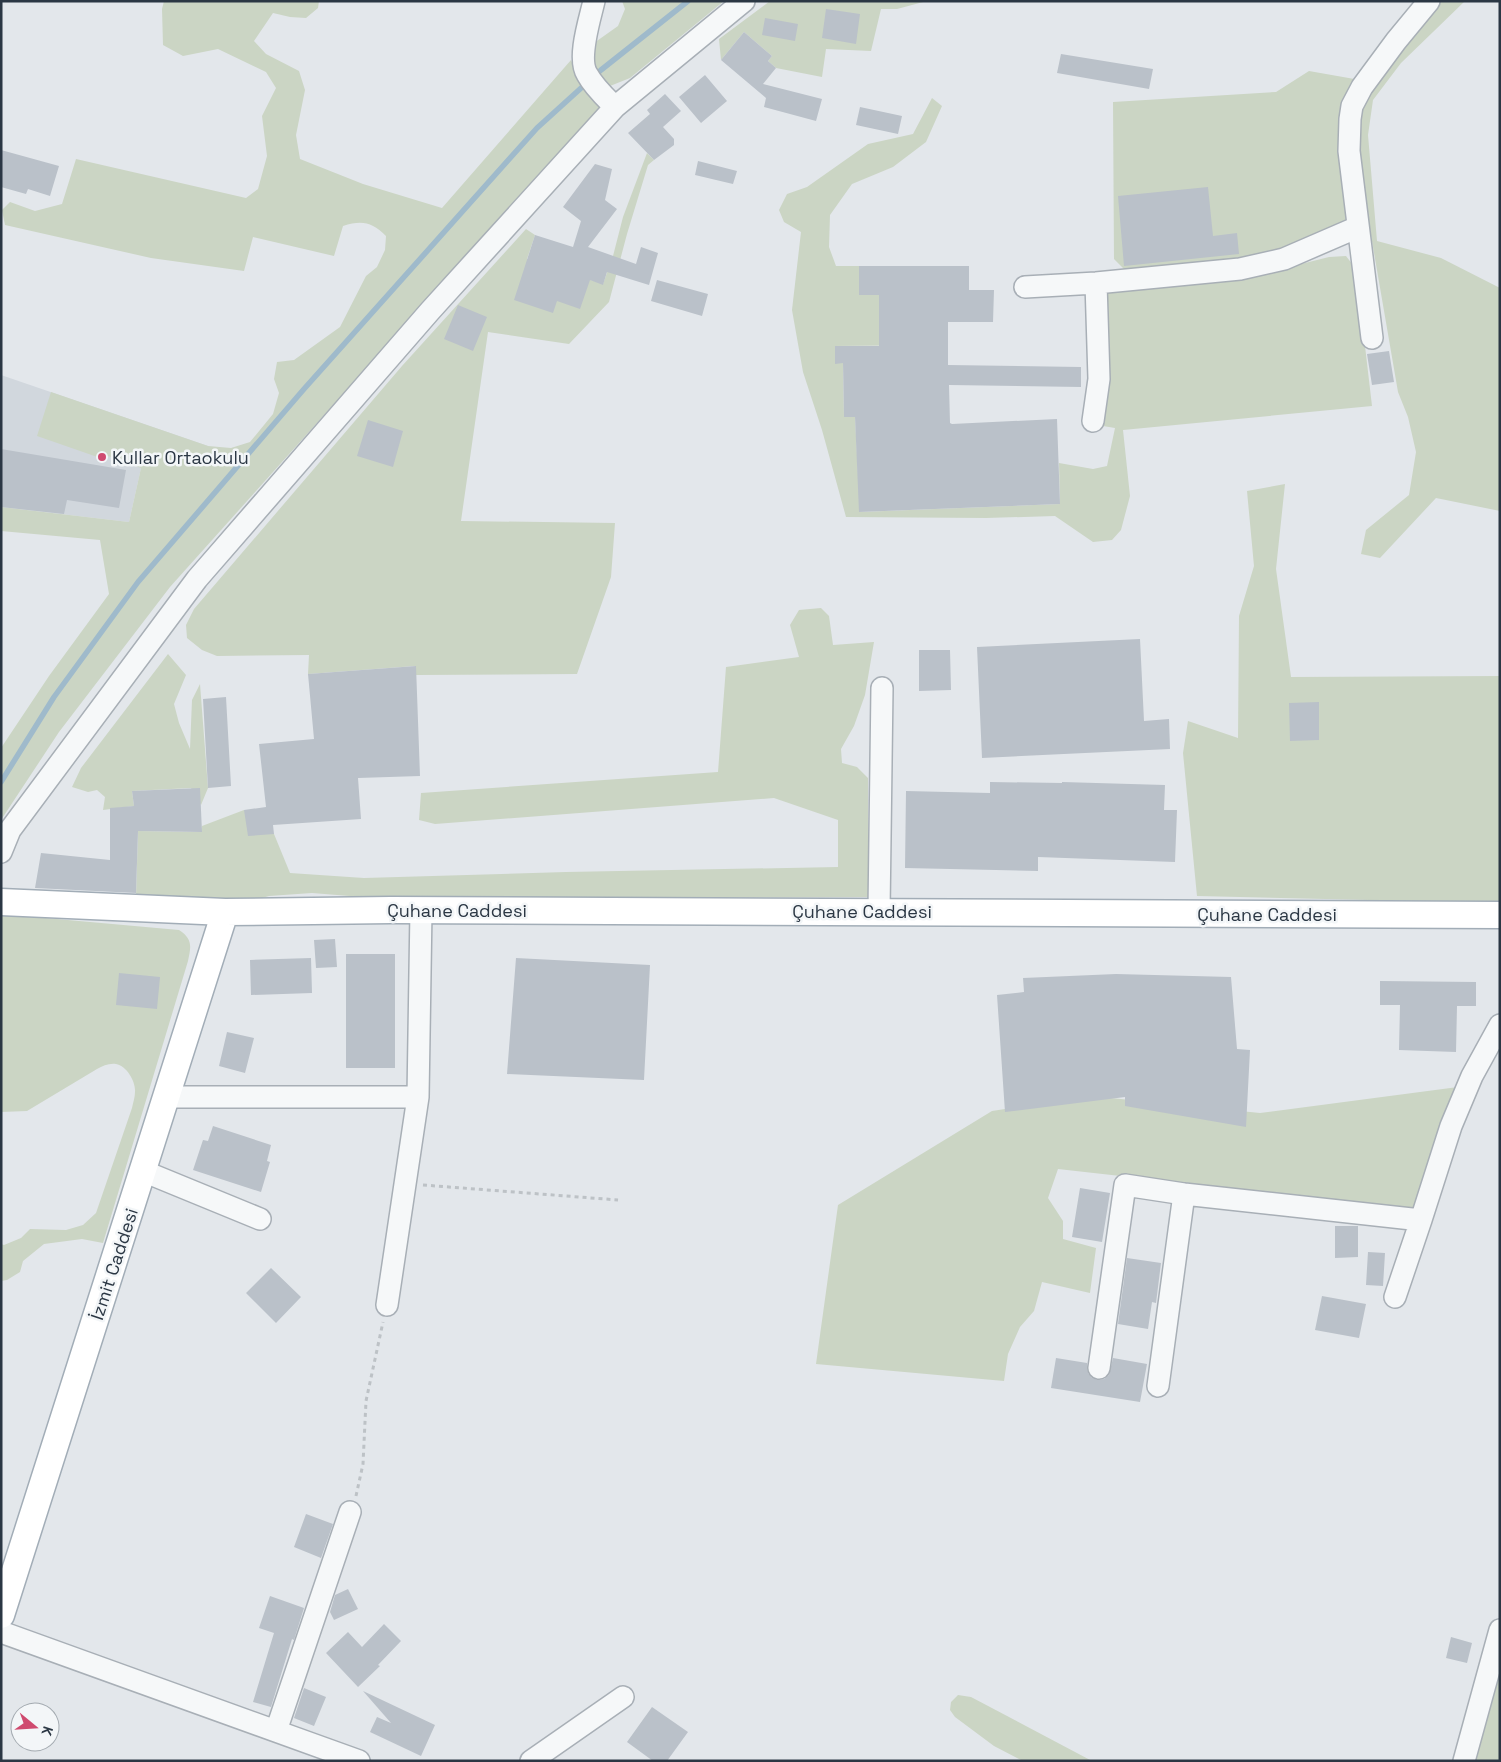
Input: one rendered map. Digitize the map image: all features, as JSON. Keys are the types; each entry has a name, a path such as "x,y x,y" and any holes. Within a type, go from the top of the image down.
{"main road":[{"name":"Çuhane Caddesi","path":"1,902 225,912 421,910 879,911 1500,915"},
{"name":"İzmit Caddesi","path":"1,1615 225,912"}],"street":[{"path":"594,1 585,47 584,64 587,74 608,100"},
{"path":"1,852 10,830 196,579 430,311 608,100 744,1"},
{"path":"1372,338 1349,151 1352,106 1362,87 1429,1"},
{"path":"1024,287 1096,283 1240,269 1284,258 1358,227"},
{"path":"1093,421 1099,379 1096,283"},
{"path":"879,911 882,688"},
{"path":"387,1305 418,1097 421,910"},
{"path":"1395,1297 1422,1220 1451,1126 1472,1076 1500,1024"},
{"path":"167,1096 418,1097"},
{"path":"143,1170 260,1219"},
{"path":"1099,1368 1125,1185 1184,1194 1422,1220"},
{"path":"1158,1386 1184,1194"},
{"path":"276,1731 350,1512"},
{"path":"1464,1761 1500,1630"},
{"path":"1,1632 359,1761"},
{"path":"531,1761 623,1697"}],"path":[{"path":"405,1183 618,1200"},
{"path":"350,1512 359,1485 363,1464 366,1401 387,1305"}],"shaded area":[{"name":"Kullar Ortaokulu","path":"1,375 208,446 141,468 129,522 1,507"}],"green space":[{"path":"164,1 319,1 318,8 306,18 273,13 254,41 266,54 299,71 305,90 296,135 300,159 363,184 442,208 571,60 578,79 601,106 170,587 59,732 1,820 1,748 49,676 109,594 100,540 1,531 1,507 129,522 141,468 108,456 106,460 37,436 51,392 208,446 231,448 250,442 273,414 279,393 274,379 277,362 294,360 340,327 366,276 377,267 385,250 386,236 366,223 343,226 334,256 253,237 244,271 151,258 5,225 2,210 10,202 35,211 62,204 76,159 246,198 258,189 267,156 262,116 276,88 266,72 218,49 183,56 163,45 162,9"},
{"path":"622,1 724,1 630,78 610,86 595,72 592,63 592,51 594,43 618,26 625,9"},
{"path":"770,1 927,1 897,9 881,9 871,51 826,49 822,77 776,68 768,61 772,56 744,32 721,60 719,39"},
{"path":"1437,1 1465,1 1401,63 1373,100 1368,135 1377,241 1441,258 1500,288 1500,511 1436,498 1380,558 1361,554 1366,530 1409,495 1416,452 1408,417 1398,392 1358,160 1357,119 1364,96"},
{"path":"1309,71 1360,80 1341,132 1346,220 1286,250 1152,271 1124,269 1114,259 1113,102 1276,92"},
{"path":"932,98 942,106 926,142 893,167 852,184 830,215 829,247 836,266 859,266 859,295 879,295 879,322 947,322 948,345 835,346 835,363 843,363 844,417 855,417 860,512 1060,504 1059,463 1093,469 1107,466 1115,428 1103,426 1103,309 1109,290 1277,270 1329,257 1346,256 1356,269 1372,406 1123,430 1130,496 1121,530 1112,540 1093,542 1055,516 986,518 846,517 822,430 803,372 792,310 801,232 784,222 779,210 787,194 807,187 868,144 913,134"},
{"path":"647,153 654,160 648,165 609,302 569,344 488,332 461,521 615,523 611,577 577,674 416,675 415,666 308,674 309,655 217,656 202,650 187,638 186,625 194,609 402,366 526,229 535,235 527,259 603,284 613,256 623,217"},
{"path":"1285,484 1276,569 1291,677 1500,676 1500,903 1197,896 1183,753 1188,721 1238,738 1239,616 1254,566 1247,491"},
{"path":"821,608 829,616 833,645 874,642 865,695 854,726 841,749 842,763 857,767 868,778 868,897 454,899 362,897 312,893 269,896 255,900 136,896 138,831 201,832 202,826 244,810 274,834 290,873 364,878 838,867 838,820 774,798 435,824 419,820 421,793 718,772 726,667 799,657 790,625 799,610"},
{"path":"168,654 186,675 174,704 179,723 190,749 192,700 200,684 208,788 201,805 191,788 132,791 134,806 103,810 105,797 97,790 88,792 72,787 81,768"},
{"path":"1,914 179,930 189,940 190,947 188,961 103,1243 82,1239 44,1244 23,1261 20,1272 7,1280 1,1281 1,1244 4,1245 21,1238 30,1229 66,1230 83,1225 96,1213 132,1108 135,1088 130,1075 124,1068 120,1065 111,1064 97,1069 27,1111 1,1112"},
{"path":"1458,1087 1415,1209 1058,1169 1048,1198 1063,1221 1063,1239 1096,1248 1090,1293 1042,1282 1034,1311 1020,1327 1008,1354 1004,1381 816,1364 838,1205 992,1111 1091,1096 1260,1113"},
{"path":"1500,1669 1500,1761 1474,1761"},
{"path":"958,1695 971,1697 1092,1761 1023,1761 994,1746 955,1717 950,1710 951,1702"}],"building":[{"path":"826,9 860,14 856,44 822,38"},
{"path":"765,18 798,24 795,41 762,35"},
{"path":"744,32 772,56 768,61 776,68 763,84 822,99 816,121 764,107 766,98 721,60"},
{"path":"1061,54 1153,69 1149,89 1057,73"},
{"path":"705,75 727,101 701,123 679,97"},
{"path":"665,94 681,111 663,127 674,139 674,145 654,160 628,133 650,114 647,110"},
{"path":"860,107 902,116 898,134 856,125"},
{"path":"1,150 59,166 50,196 28,189 26,194 1,187"},
{"path":"698,161 737,171 733,184 695,175"},
{"path":"595,164 612,169 605,200 617,209 588,247 636,264 641,247 658,253 649,285 607,272 603,285 590,280 580,309 557,301 553,313 514,300 535,235 573,247 581,221 563,207"},
{"path":"1208,187 1213,236 1237,233 1239,254 1124,266 1118,196"},
{"path":"859,266 969,266 969,290 994,290 993,322 948,322 948,365 1081,367 1081,387 949,385 950,423 952,424 1057,419 1060,504 859,512 855,417 844,417 843,363 835,364 835,346 879,346 879,295 859,295"},
{"path":"657,280 708,294 702,316 651,301"},
{"path":"458,305 487,317 473,351 444,339"},
{"path":"1389,351 1394,382 1372,385 1367,354"},
{"path":"368,420 403,431 393,467 357,456"},
{"path":"1,449 126,470 119,508 67,500 64,514 1,507"},
{"path":"1140,639 1144,721 1169,719 1170,749 982,758 977,647"},
{"path":"919,650 950,650 951,690 919,691"},
{"path":"416,666 420,776 358,778 361,819 273,825 274,834 248,836 244,810 266,807 259,744 314,739 308,674"},
{"path":"226,697 231,786 208,788 203,699"},
{"path":"1319,702 1319,740 1290,741 1289,703"},
{"path":"990,782 1165,785 1164,810 1177,810 1175,862 1038,857 1038,871 905,868 906,791 990,793"},
{"path":"200,788 202,832 138,831 136,893 35,888 41,853 110,860 110,808 134,806 132,791"},
{"path":"335,939 337,967 316,968 314,940"},
{"path":"346,954 395,954 395,1068 346,1068"},
{"path":"311,958 312,993 251,995 250,960"},
{"path":"516,958 650,965 644,1080 507,1074"},
{"path":"119,973 160,977 157,1009 116,1005"},
{"path":"1116,974 1231,977 1237,1049 1250,1050 1246,1127 1125,1106 1125,1097 1005,1112 997,995 1024,992 1023,978"},
{"path":"1380,981 1476,982 1476,1006 1457,1006 1456,1052 1399,1050 1400,1005 1380,1005"},
{"path":"227,1032 254,1038 245,1073 219,1066"},
{"path":"213,1126 271,1145 267,1161 270,1162 261,1192 193,1170 203,1140 208,1141"},
{"path":"1080,1188 1110,1193 1102,1242 1072,1237"},
{"path":"1335,1226 1358,1226 1358,1257 1335,1258"},
{"path":"1368,1252 1385,1253 1383,1286 1366,1285"},
{"path":"1127,1258 1161,1263 1156,1303 1152,1302 1148,1329 1118,1324"},
{"path":"271,1268 301,1297 276,1323 246,1293"},
{"path":"1322,1296 1366,1304 1359,1338 1315,1330"},
{"path":"1056,1358 1087,1363 1088,1373 1092,1378 1098,1380 1104,1379 1109,1375 1113,1358 1147,1364 1140,1402 1051,1388"},
{"path":"306,1514 333,1524 321,1558 294,1547"},
{"path":"348,1589 358,1609 334,1620 330,1612 335,1595"},
{"path":"270,1596 304,1608 294,1640 292,1639 271,1707 253,1702 274,1633 259,1628"},
{"path":"384,1624 401,1641 378,1665 380,1666 358,1687 326,1653 348,1632 362,1647"},
{"path":"1451,1637 1472,1643 1467,1663 1446,1658"},
{"path":"304,1688 326,1697 314,1726 294,1718"},
{"path":"363,1691 435,1725 421,1756 370,1732 377,1717 391,1723"},
{"path":"652,1707 688,1732 667,1761 653,1761 627,1742"}],"waterway":[{"path":"1,782 54,697 138,582 304,389 537,128 601,70 688,1"}],"place":[{"name":"Kullar Ortaokulu","path":"102,457"}]}
